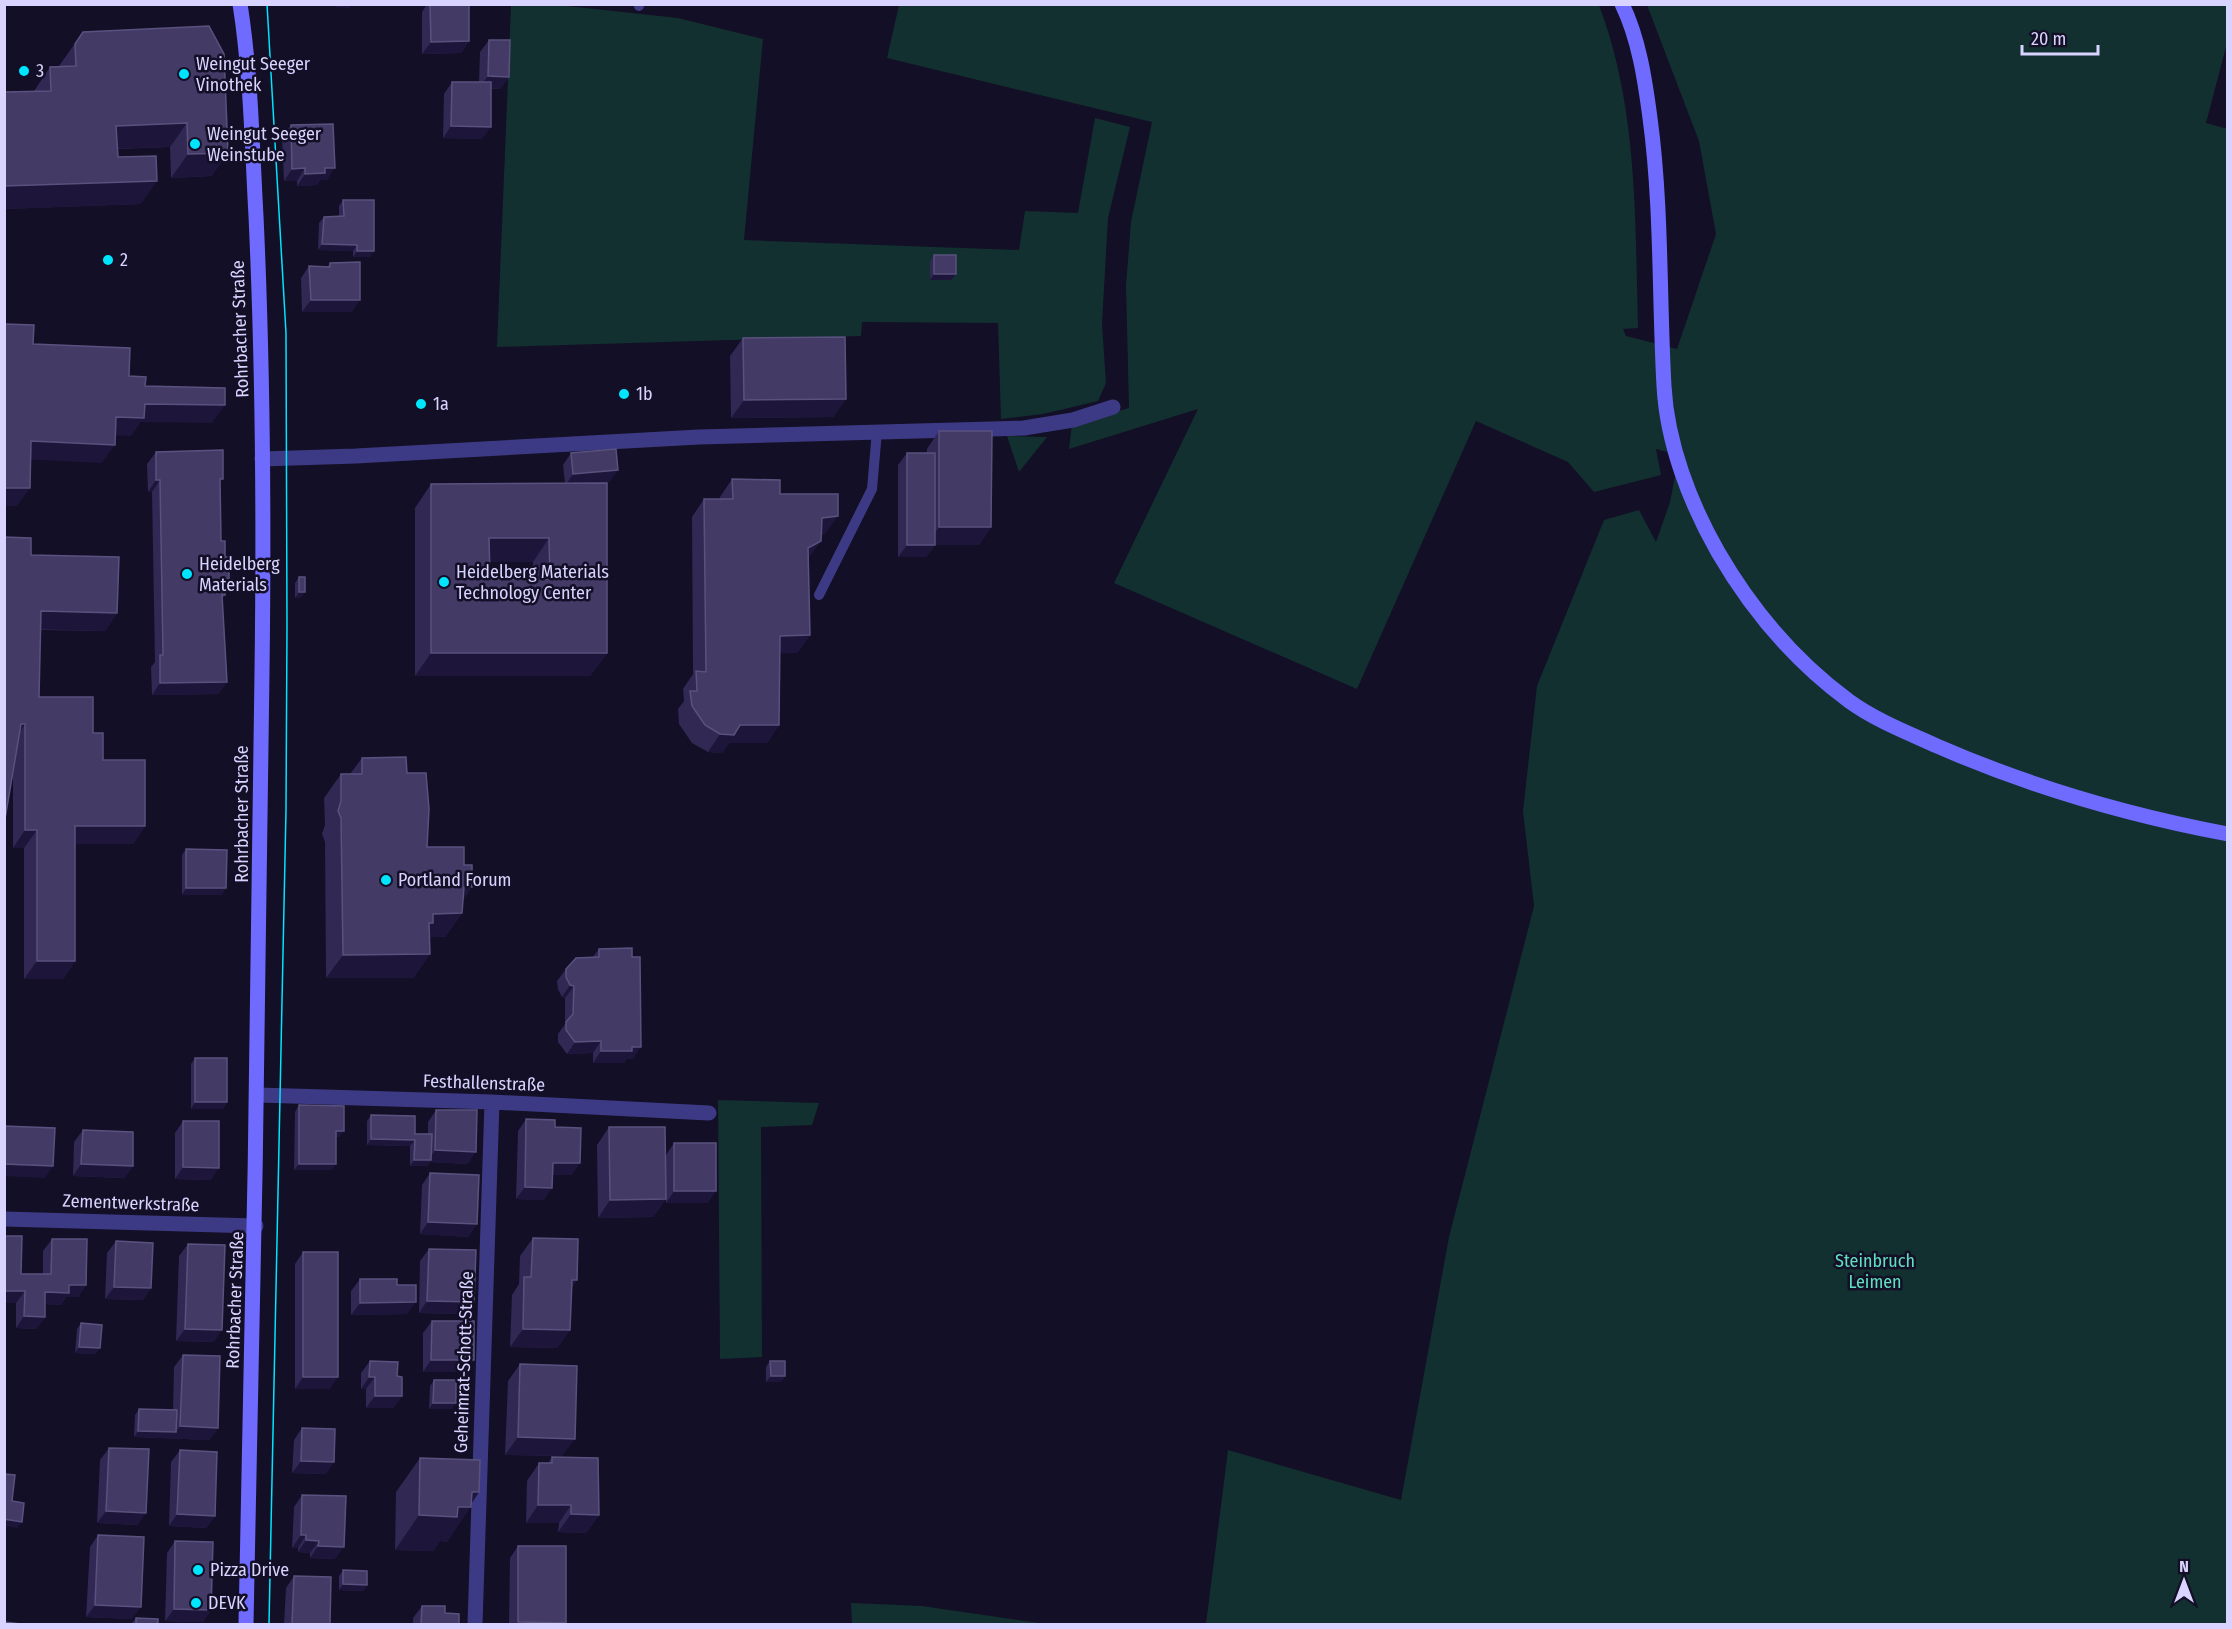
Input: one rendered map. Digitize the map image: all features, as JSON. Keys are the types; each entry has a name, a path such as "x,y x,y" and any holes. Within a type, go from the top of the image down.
{"main road":[{"name":"Rohrbacher Straße","path":"240,4 253,159 261,334 262,459 262,823 256,1226 246,1624"},
{"path":"1622,4 1642,66 1657,174 1664,389 1672,430 1688,489 1708,535 1754,606 1819,677 1850,702 1882,720 1965,759 2072,797 2125,812 2228,834"}],"street":[{"path":"262,459 356,456 690,437 1024,428 1073,420 1113,407"},
{"name":"Festhallenstraße","path":"258,1095 492,1102 709,1113"},
{"name":"Geheimrat-Schott-Straße","path":"475,1624 492,1102"},
{"name":"Zementwerkstraße","path":"4,1220 256,1226"}],"lane":[{"path":"819,595 872,489 877,431"}],"green space":[{"path":"511,5 558,5 678,18 763,39 744,240 1019,250 1025,211 1078,213 1095,118 1130,127 1108,218 1102,324 1106,383 1098,401 1043,414 1001,419 998,323 862,322 861,336 497,347"},
{"name":"Steinbruch Leimen","path":"899,5 1599,5 1612,44 1621,84 1632,164 1638,328 1623,329 1626,336 1677,349 1716,234 1699,141 1647,5 2227,5 2227,43 2206,123 2228,129 2227,1624 1206,1624 1228,1450 1401,1500 1449,1237 1534,906 1523,811 1537,686 1604,520 1639,510 1656,542 1670,502 1679,455 1656,449 1661,475 1594,492 1568,462 1476,421 1357,689 1114,583 1198,409 1069,449 1072,424 1129,408 1126,285 1131,222 1152,122 887,58"},
{"path":"1007,436 1047,437 1019,472"},
{"path":"718,1100 819,1103 812,1125 761,1127 762,1357 720,1359"},
{"path":"851,1603 922,1606 1046,1624 852,1624"}],"building":[{"path":"430,4 469,4 469,41 431,42"},
{"path":"209,26 224,54 228,153 188,154 187,123 116,126 118,157 156,156 157,181 4,186 4,92 51,91 50,67 76,66 75,44 83,32"},
{"path":"489,40 510,40 509,77 488,76"},
{"path":"452,82 491,82 491,127 451,126"},
{"path":"333,124 335,168 325,168 325,173 305,174 305,168 292,169 291,125"},
{"path":"343,200 374,200 374,251 357,251 357,245 322,244 324,217 344,216"},
{"path":"934,255 956,255 956,274 934,274"},
{"path":"360,262 360,300 311,300 309,266 330,267 330,263"},
{"path":"4,324 34,325 33,344 130,348 129,376 146,377 145,386 225,388 225,405 145,404 144,418 116,417 115,445 31,441 30,488 4,488"},
{"path":"845,337 846,399 744,400 743,338"},
{"path":"939,431 992,431 991,527 939,527"},
{"path":"616,449 618,470 573,474 571,453"},
{"name":"Heidelberg Materials","path":"223,450 223,479 220,479 221,541 225,541 225,557 229,557 229,579 225,579 225,595 222,595 227,682 160,683 160,655 163,655 160,480 156,480 156,452"},
{"path":"907,453 935,453 935,545 907,545"},
{"path":"732,479 780,480 780,494 838,494 838,516 822,518 821,541 808,548 810,635 780,636 779,725 740,725 734,735 720,734 705,725 692,706 690,691 697,691 696,671 706,672 704,499 733,499"},
{"name":"Heidelberg Materials Technology Center","path":"607,483 607,653 431,653 431,484","holes":["489,538 549,538 550,579 490,579"]},
{"path":"4,537 31,538 31,555 119,557 117,613 41,611 39,697 93,697 93,733 103,733 103,760 145,760 145,826 75,826 75,961 37,961 37,830 25,830 25,724 21,724 4,825"},
{"path":"299,577 305,577 305,592 299,592"},
{"name":"Portland Forum","path":"406,757 407,773 426,773 429,809 427,847 464,847 464,865 472,865 472,887 464,887 462,913 433,914 433,923 429,923 430,954 343,955 341,818 338,811 341,801 341,774 362,774 362,758"},
{"path":"186,849 227,850 226,888 186,888"},
{"path":"632,948 632,957 640,957 641,1047 632,1047 632,1051 601,1051 601,1041 575,1042 566,1030 566,1022 573,1014 574,986 570,985 566,977 566,969 576,958 599,957 599,949"},
{"path":"195,1058 227,1058 227,1102 195,1102"},
{"path":"299,1105 344,1106 344,1131 336,1131 336,1164 299,1164"},
{"path":"436,1110 477,1110 476,1152 435,1150"},
{"path":"371,1115 415,1116 415,1134 432,1134 431,1160 414,1160 415,1140 371,1139"},
{"path":"526,1119 555,1120 555,1127 581,1128 580,1163 553,1163 552,1188 525,1187"},
{"path":"183,1121 219,1121 219,1168 183,1167"},
{"path":"4,1126 55,1128 53,1166 4,1164"},
{"path":"609,1127 665,1127 666,1199 610,1200"},
{"path":"83,1130 133,1132 133,1166 81,1164"},
{"path":"674,1143 716,1143 716,1191 674,1191"},
{"path":"430,1173 479,1175 477,1224 428,1222"},
{"path":"4,1236 22,1236 21,1274 51,1274 52,1239 87,1239 86,1285 69,1285 69,1293 45,1292 45,1317 24,1316 25,1291 4,1291"},
{"path":"533,1238 578,1239 577,1280 572,1280 570,1330 523,1329 524,1277 531,1277"},
{"path":"116,1241 153,1243 151,1288 114,1287"},
{"path":"188,1244 225,1245 222,1330 185,1329"},
{"path":"429,1249 476,1250 474,1302 427,1301"},
{"path":"303,1252 338,1252 338,1377 303,1377"},
{"path":"360,1279 397,1279 397,1285 416,1285 416,1302 360,1303"},
{"path":"432,1321 474,1321 474,1360 431,1360"},
{"path":"81,1323 102,1325 100,1348 79,1347"},
{"path":"183,1355 220,1356 218,1428 180,1426"},
{"path":"370,1361 398,1362 397,1376 402,1377 402,1396 375,1396 375,1377 369,1377"},
{"path":"770,1361 785,1361 785,1376 771,1376"},
{"path":"520,1364 577,1366 575,1439 518,1437"},
{"path":"434,1380 456,1380 456,1403 433,1403"},
{"path":"139,1409 177,1410 176,1432 138,1431"},
{"path":"302,1428 335,1429 334,1462 301,1461"},
{"path":"109,1448 149,1449 146,1513 106,1511"},
{"path":"180,1450 217,1452 215,1516 177,1514"},
{"path":"552,1457 598,1458 599,1515 571,1514 571,1505 538,1505 539,1463 552,1463"},
{"path":"420,1458 480,1460 479,1492 472,1492 471,1507 458,1507 457,1517 419,1515"},
{"path":"4,1474 15,1475 12,1501 24,1503 22,1522 4,1519"},
{"path":"302,1495 346,1496 344,1547 318,1546 319,1541 306,1540 306,1535 301,1535"},
{"path":"98,1535 144,1537 141,1607 95,1605"},
{"path":"175,1541 213,1542 211,1610 174,1609"},
{"path":"518,1546 566,1546 566,1623 518,1622"},
{"path":"343,1570 367,1571 367,1585 343,1584"},
{"path":"294,1576 331,1577 330,1624 292,1624"},
{"path":"422,1606 445,1606 445,1613 459,1614 459,1624 421,1624"},
{"path":"136,1618 158,1619 158,1624 136,1624"}],"tram line":[{"path":"267,4 286,333 287,625 286,810 269,1624"}],"place":[{"name":"3","path":"24,71"},
{"name":"Weingut Seeger Vinothek","path":"184,74"},
{"name":"Weingut Seeger Weinstube","path":"195,144"},
{"name":"2","path":"108,260"},
{"name":"1b","path":"624,394"},
{"name":"1a","path":"421,404"},
{"name":"Heidelberg Materials","path":"187,574"},
{"name":"Heidelberg Materials Technology Center","path":"444,582"},
{"name":"Portland Forum","path":"386,880"},
{"name":"Pizza Drive","path":"198,1570"},
{"name":"DEVK","path":"196,1603"}]}
